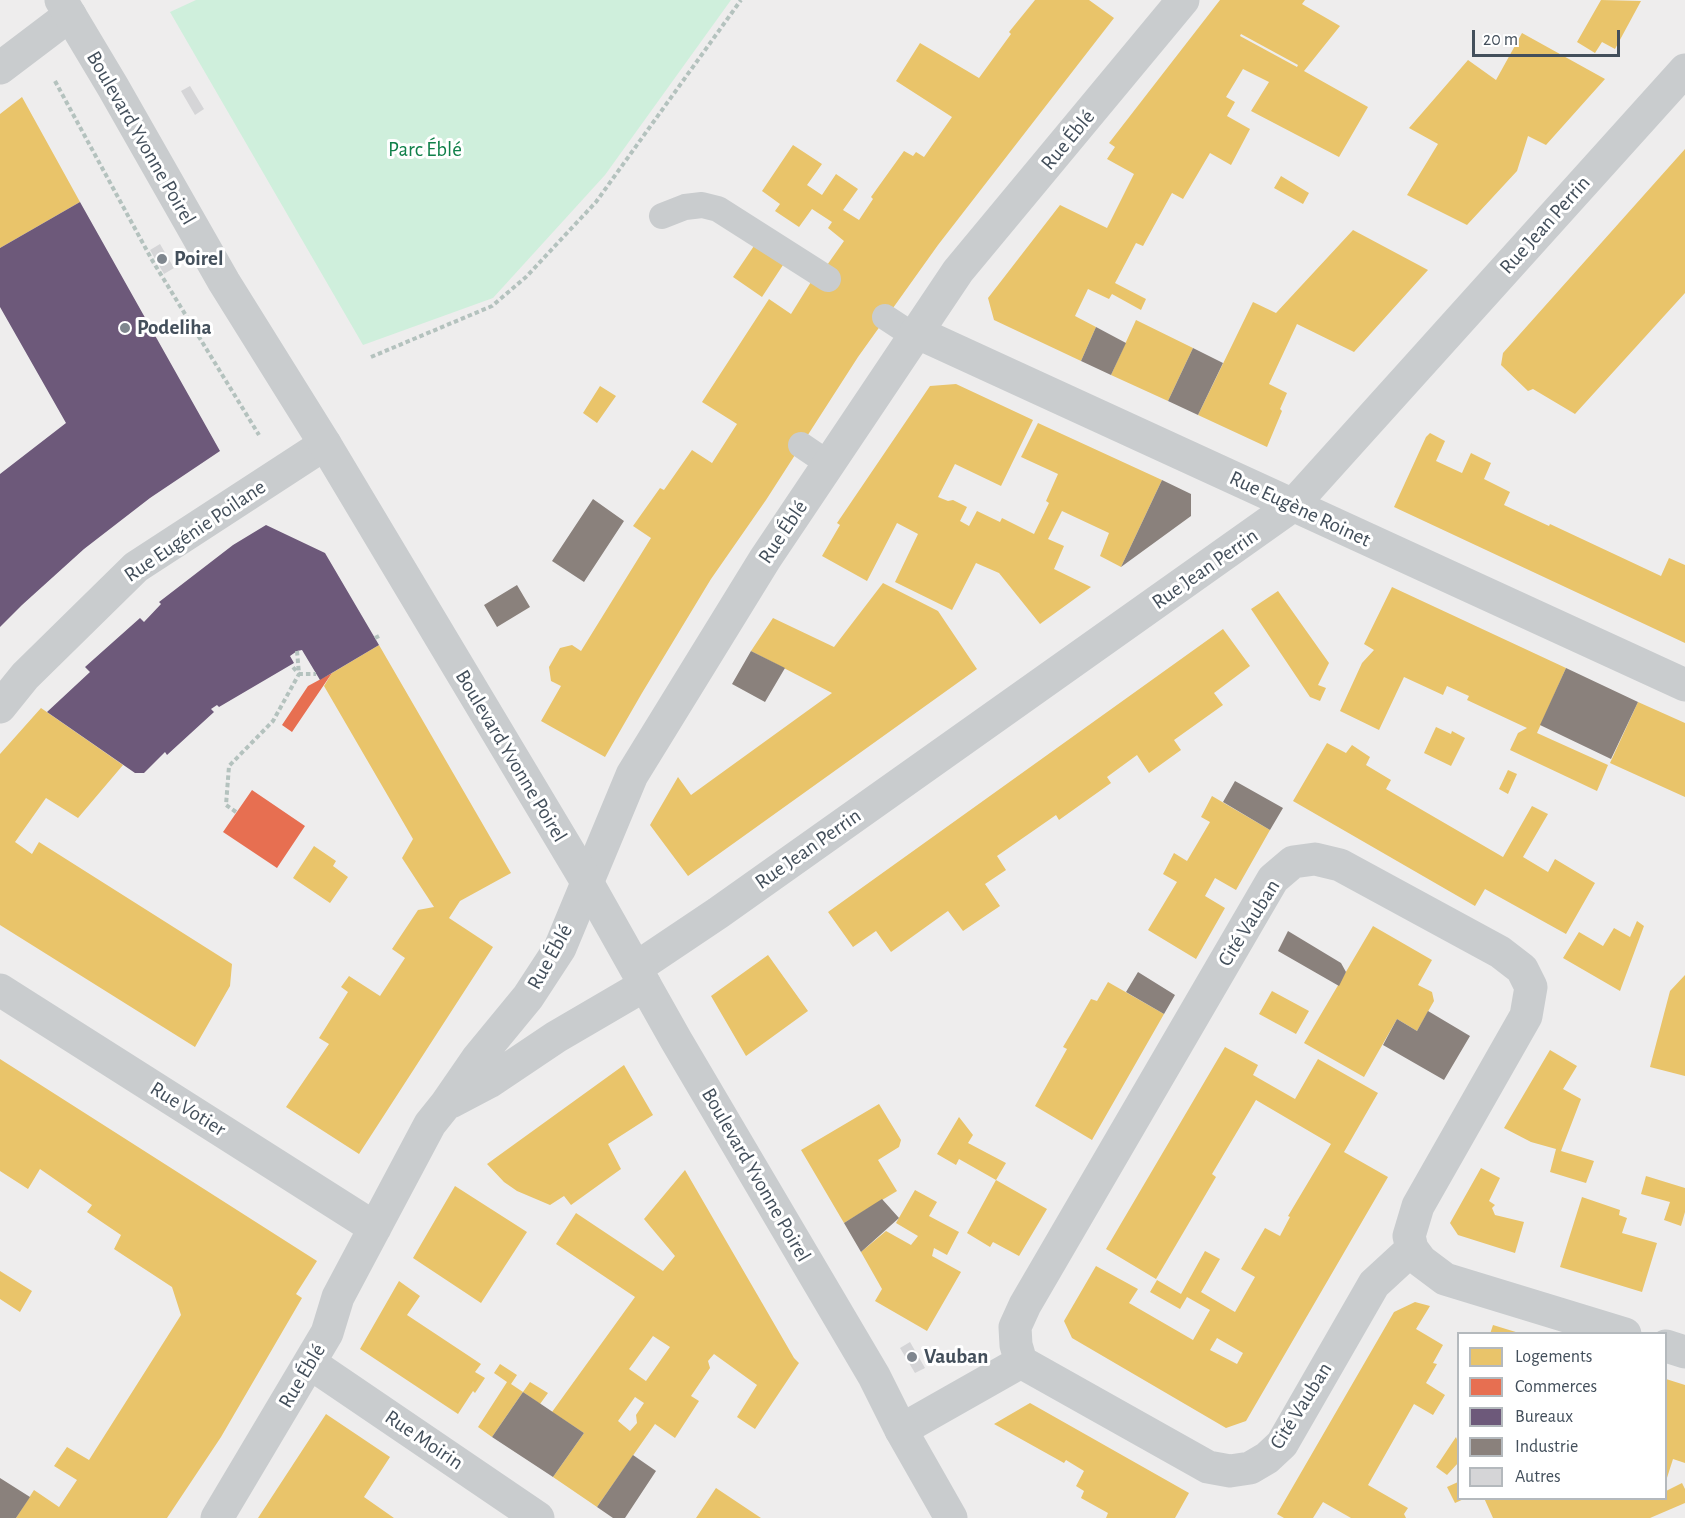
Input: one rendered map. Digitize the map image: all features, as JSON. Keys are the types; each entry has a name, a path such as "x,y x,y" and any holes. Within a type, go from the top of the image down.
{"street":[{"name":"Rue Éblé","path":"217,1518 327,1333 338,1297 430,1124 477,1059 528,997 560,948 632,775 765,559 958,271 1183,0"},
{"path":"0,68 33,42 65,8"},
{"name":"Boulevard Yvonne Poirel","path":"65,8 113,87 224,282 325,444 586,882 874,1376 901,1430 951,1518"},
{"name":"Rue Jean Perrin","path":"641,976 718,913 1292,506 1685,70"},
{"name":"Rue Eugène Roinet","path":"915,334 1685,685"},
{"name":"Rue Eugénie Poilane","path":"0,707 26,676 136,567 325,444"},
{"name":"Cité Vauban","path":"1314,859 1340,866 1500,952 1522,969 1531,987 1526,1016 1418,1206 1409,1236 1412,1249 1374,1284 1282,1444 1267,1458 1250,1468 1230,1470 1208,1467 1021,1362 1016,1345 1015,1327 1025,1305 1273,879 1293,862 1314,859"},
{"name":"Rue Éblé","path":"446,1104 489,1082 641,976"},
{"name":"Rue Votier","path":"0,990 375,1228"},
{"path":"1412,1249 1432,1270 1445,1279 1618,1332"},
{"path":"1667,1347 1685,1352"},
{"path":"901,1430 1021,1362"},
{"name":"Rue Moirin","path":"310,1363 538,1518"}],"lane":[{"path":"662,216 685,207 702,205 718,208 828,279"},
{"path":"885,317 915,334"},
{"path":"801,445 829,464"}],"path":[{"path":"371,357 492,306 526,277 596,202 741,0"},
{"path":"33,42 152,260 282,471"},
{"path":"236,812 226,805 229,766 273,721 299,674 297,651"},
{"path":"291,665 299,674 316,674"}],"green space":[{"name":"Parc Éblé","path":"196,0 731,0 605,175 493,298 363,345 170,12"}],"building: Logements":[{"path":"1035,0 1089,0 1114,18 938,245 858,357 766,500 711,579 605,757 541,721 561,686 551,681 549,667 560,648 572,645 581,651 651,538 633,526 660,488 664,490 692,450 712,463 737,424 702,402 769,299 791,314 811,282 825,268 844,241 828,228 832,222 812,209 799,227 775,211 780,204 762,191 793,145 822,164 807,185 822,195 836,174 858,189 843,210 859,220 873,199 871,197 904,151 913,156 916,152 924,157 952,117 896,81 920,43 979,78 1011,34 1009,32"},
{"path":"1220,0 1305,0 1302,4 1340,26 1304,71 1368,107 1339,157 1251,111 1269,82 1243,69 1226,97 1235,102 1227,116 1250,129 1231,165 1210,153 1183,199 1172,193 1143,246 1136,243 1115,283 1146,299 1141,310 1112,294 1109,299 1088,289 1075,316 1096,327 1081,361 994,320 988,298 1060,205 1107,228 1134,174 1107,159 1115,147 1109,143","holes":["1241,34 1298,65 1297,67 1240,36"]},
{"path":"1601,0 1641,1 1615,49 1602,42 1595,53 1577,42"},
{"path":"1522,33 1605,79 1546,145 1528,136 1517,171 1467,225 1407,195 1438,144 1409,128 1468,60 1496,80"},
{"path":"22,97 80,202 0,248 0,114"},
{"path":"1685,149 1685,293 1575,414 1533,389 1528,391 1501,365 1503,353"},
{"path":"1281,176 1309,193 1303,204 1274,188"},
{"path":"1353,230 1428,270 1354,352 1297,324 1269,384 1287,393 1267,447 1198,415 1253,302 1276,313"},
{"path":"756,243 785,262 762,297 733,277"},
{"path":"1136,320 1193,348 1168,401 1111,375"},
{"path":"956,384 1033,420 1001,486 955,464 938,497 948,501 953,500 967,507 960,521 969,526 977,511 1000,522 1002,518 1034,534 1049,503 1046,501 1058,474 1021,457 1038,423 1162,480 1121,567 1100,556 1109,533 1062,511 1048,539 1064,546 1054,569 1091,587 1040,624 999,573 976,563 952,610 895,582 918,534 897,523 867,581 822,556 840,525 837,523 930,386"},
{"path":"600,386 616,396 597,423 583,413"},
{"path":"1430,433 1445,441 1436,461 1462,473 1471,453 1491,463 1484,479 1510,492 1504,505 1661,576 1669,558 1685,565 1685,643 1394,507 1426,437"},
{"path":"883,583 938,611 977,669 688,876 650,825 678,777 691,795 832,693 751,651 773,618 834,647"},
{"path":"1392,587 1566,668 1537,733 1608,765 1597,791 1510,750 1518,733 1527,728 1467,700 1469,696 1447,686 1443,695 1404,677 1379,730 1340,711 1362,663 1374,650 1364,644"},
{"path":"1278,591 1329,663 1318,685 1326,688 1320,701 1310,697 1251,609"},
{"path":"1223,629 1250,666 1214,693 1223,705 1174,740 1181,750 1149,773 1137,755 1107,777 1111,783 1059,820 1056,815 997,856 1006,870 985,884 1000,906 963,931 948,911 891,952 876,931 853,947 828,912"},
{"path":"379,645 511,873 460,901 449,918 493,947 359,1154 286,1107 329,1044 319,1038 348,992 341,987 349,976 380,996 405,958 392,949 418,910 434,907 402,858 413,839 324,686 332,673"},
{"path":"1638,702 1685,723 1685,797 1610,763"},
{"path":"41,708 123,765 78,818 46,798 15,842 32,854 39,842 232,964 230,986 195,1047 0,925 0,754"},
{"path":"1436,727 1451,734 1452,731 1465,738 1451,766 1424,753"},
{"path":"1327,743 1346,753 1352,745 1370,757 1366,765 1391,780 1386,789 1503,857 1532,806 1548,814 1523,857 1548,872 1555,859 1595,883 1566,934 1485,889 1475,906 1293,801"},
{"path":"1508,770 1517,774 1508,794 1499,789"},
{"path":"1212,796 1270,830 1236,890 1215,878 1205,896 1225,908 1196,959 1148,930 1177,882 1163,874 1174,853 1187,861 1210,822 1201,817"},
{"path":"314,846 336,861 333,866 348,877 330,903 293,878"},
{"path":"1637,921 1644,926 1620,991 1563,958 1579,932 1603,946 1614,928 1630,937"},
{"path":"1373,926 1432,960 1418,985 1432,992 1434,1001 1417,1031 1397,1019 1364,1077 1304,1043"},
{"path":"768,955 808,1011 746,1056 711,996"},
{"path":"1685,975 1685,1076 1650,1067 1670,991"},
{"path":"1108,982 1164,1014 1092,1140 1035,1106 1067,1049 1063,1047 1091,999 1097,1001"},
{"path":"1272,991 1309,1011 1296,1034 1259,1014"},
{"path":"1225,1047 1258,1065 1253,1075 1295,1099 1318,1059 1378,1093 1344,1152 1388,1177 1246,1421 1226,1428 1072,1338 1064,1321 1096,1266 1138,1289 1129,1303 1193,1340 1210,1310 1187,1297 1180,1309 1150,1292 1157,1280 1181,1294 1205,1251 1220,1259 1201,1292 1235,1312 1255,1277 1241,1269 1265,1228 1280,1236 1290,1217 1288,1216 1331,1144 1256,1100 1212,1174 1216,1177 1156,1279 1106,1249","holes":["1217,1338 1243,1353 1237,1364 1210,1350"]},
{"path":"1550,1050 1577,1066 1563,1089 1581,1099 1561,1151 1594,1161 1586,1183 1550,1172 1556,1149 1531,1142 1504,1128"},
{"path":"0,1059 317,1261 296,1294 302,1298 221,1437 167,1518 16,1518 34,1490 59,1507 77,1480 54,1466 67,1447 89,1460 181,1315 172,1287 114,1249 121,1235 87,1212 92,1205 40,1169 28,1189 0,1171"},
{"path":"624,1065 653,1115 608,1144 621,1169 571,1205 564,1196 550,1205 517,1191 504,1182 487,1164"},
{"path":"879,1104 901,1140 899,1147 878,1160 897,1191 844,1223 801,1150"},
{"path":"959,1117 973,1135 968,1143 1006,1163 996,1180 959,1159 956,1165 937,1154"},
{"path":"1481,1168 1500,1178 1489,1201 1495,1205 1492,1208 1495,1215 1524,1222 1515,1253 1458,1235 1450,1223"},
{"path":"685,1170 799,1363 755,1429 737,1417 757,1385 714,1354 708,1361 710,1368 691,1396 699,1401 675,1438 655,1424 597,1507 553,1477 584,1433 552,1412 635,1297 556,1244 576,1213 663,1271 675,1256 644,1219","holes":["653,1336 670,1347 646,1381 629,1369","635,1397 644,1403 636,1415 637,1423 630,1431 618,1421"]},
{"path":"1646,1176 1685,1188 1685,1212 1681,1226 1664,1220 1670,1202 1641,1194"},
{"path":"996,1180 1047,1209 1019,1256 993,1242 990,1247 967,1233"},
{"path":"455,1186 527,1232 481,1303 413,1258"},
{"path":"915,1190 937,1202 929,1216 959,1232 947,1255 934,1248 932,1256 961,1272 927,1331 875,1301 882,1289 861,1252 886,1231 911,1245 918,1236 896,1223"},
{"path":"1582,1197 1620,1210 1619,1215 1627,1218 1622,1233 1657,1243 1642,1292 1560,1267"},
{"path":"0,1271 32,1291 20,1312 0,1299"},
{"path":"399,1281 420,1296 407,1315 481,1364 475,1372 485,1378 475,1393 473,1391 458,1414 360,1349"},
{"path":"1415,1302 1430,1306 1416,1329 1443,1345 1433,1363 1437,1364 1426,1383 1445,1395 1433,1415 1414,1404 1368,1485 1408,1508 1404,1514 1406,1518 1351,1518 1323,1502 1313,1518 1284,1518 1277,1514 1394,1312"},
{"path":"1493,1325 1516,1332 1491,1332"},
{"path":"500,1364 517,1375 511,1384 523,1392 492,1437 478,1427 507,1382 494,1373"},
{"path":"1667,1379 1685,1385 1685,1463 1673,1459 1667,1478"},
{"path":"530,1382 548,1393 540,1404 523,1392"},
{"path":"1030,1403 1189,1493 1175,1518 1106,1518 1108,1513 1081,1498 1084,1491 1076,1486 1084,1471 1066,1460 1064,1463 994,1424"},
{"path":"326,1414 390,1457 364,1497 394,1518 258,1518"},
{"path":"1456,1437 1457,1464 1447,1475 1436,1467"},
{"path":"1457,1482 1457,1500 1462,1500 1455,1503 1447,1487"},
{"path":"1682,1483 1685,1489 1685,1503 1650,1518 1493,1518 1485,1500 1667,1500 1667,1490"},
{"path":"716,1488 761,1518 696,1518"}],"building: Commerces":[{"path":"332,673 292,732 282,725 308,686"},
{"path":"252,790 305,826 277,868 223,832"}],"building: Bureaux":[{"path":"80,202 220,451 150,498 84,549 0,627 0,474 66,423 0,307 0,248"},
{"path":"266,525 325,553 379,645 320,680 302,650 297,651 290,656 294,663 219,707 217,705 211,709 214,712 167,755 165,752 144,773 135,773 47,712 90,672 85,667 140,618 144,622 161,604 159,602 233,545"}],"building: Industrie":[{"path":"1096,327 1126,343 1111,375 1081,361"},
{"path":"1193,348 1223,363 1198,415 1168,401"},
{"path":"1162,480 1191,494 1191,516 1121,567"},
{"path":"593,499 624,521 584,582 552,561"},
{"path":"517,585 530,607 497,627 484,605"},
{"path":"751,651 785,668 765,702 732,684"},
{"path":"1566,668 1638,702 1611,759 1540,725"},
{"path":"1235,781 1283,808 1270,830 1223,802"},
{"path":"1288,931 1341,963 1346,972 1339,986 1278,951"},
{"path":"1138,972 1175,995 1164,1014 1126,992"},
{"path":"1428,1011 1470,1036 1444,1080 1383,1045 1397,1019 1417,1031"},
{"path":"882,1199 899,1218 861,1252 844,1223"},
{"path":"523,1392 584,1433 553,1477 492,1437"},
{"path":"633,1455 656,1471 625,1518 613,1518 597,1507"},
{"path":"0,1478 30,1497 16,1518 0,1518"}],"building: Autres":[{"path":"190,86 204,109 195,115 181,91"},
{"path":"160,244 174,268 164,274 150,250"},
{"path":"910,1342 925,1368 915,1373 900,1348"}],"place":[{"name":"Poirel","path":"162,259"},
{"name":"Podeliha","path":"125,328"},
{"name":"Vauban","path":"912,1357"}]}
